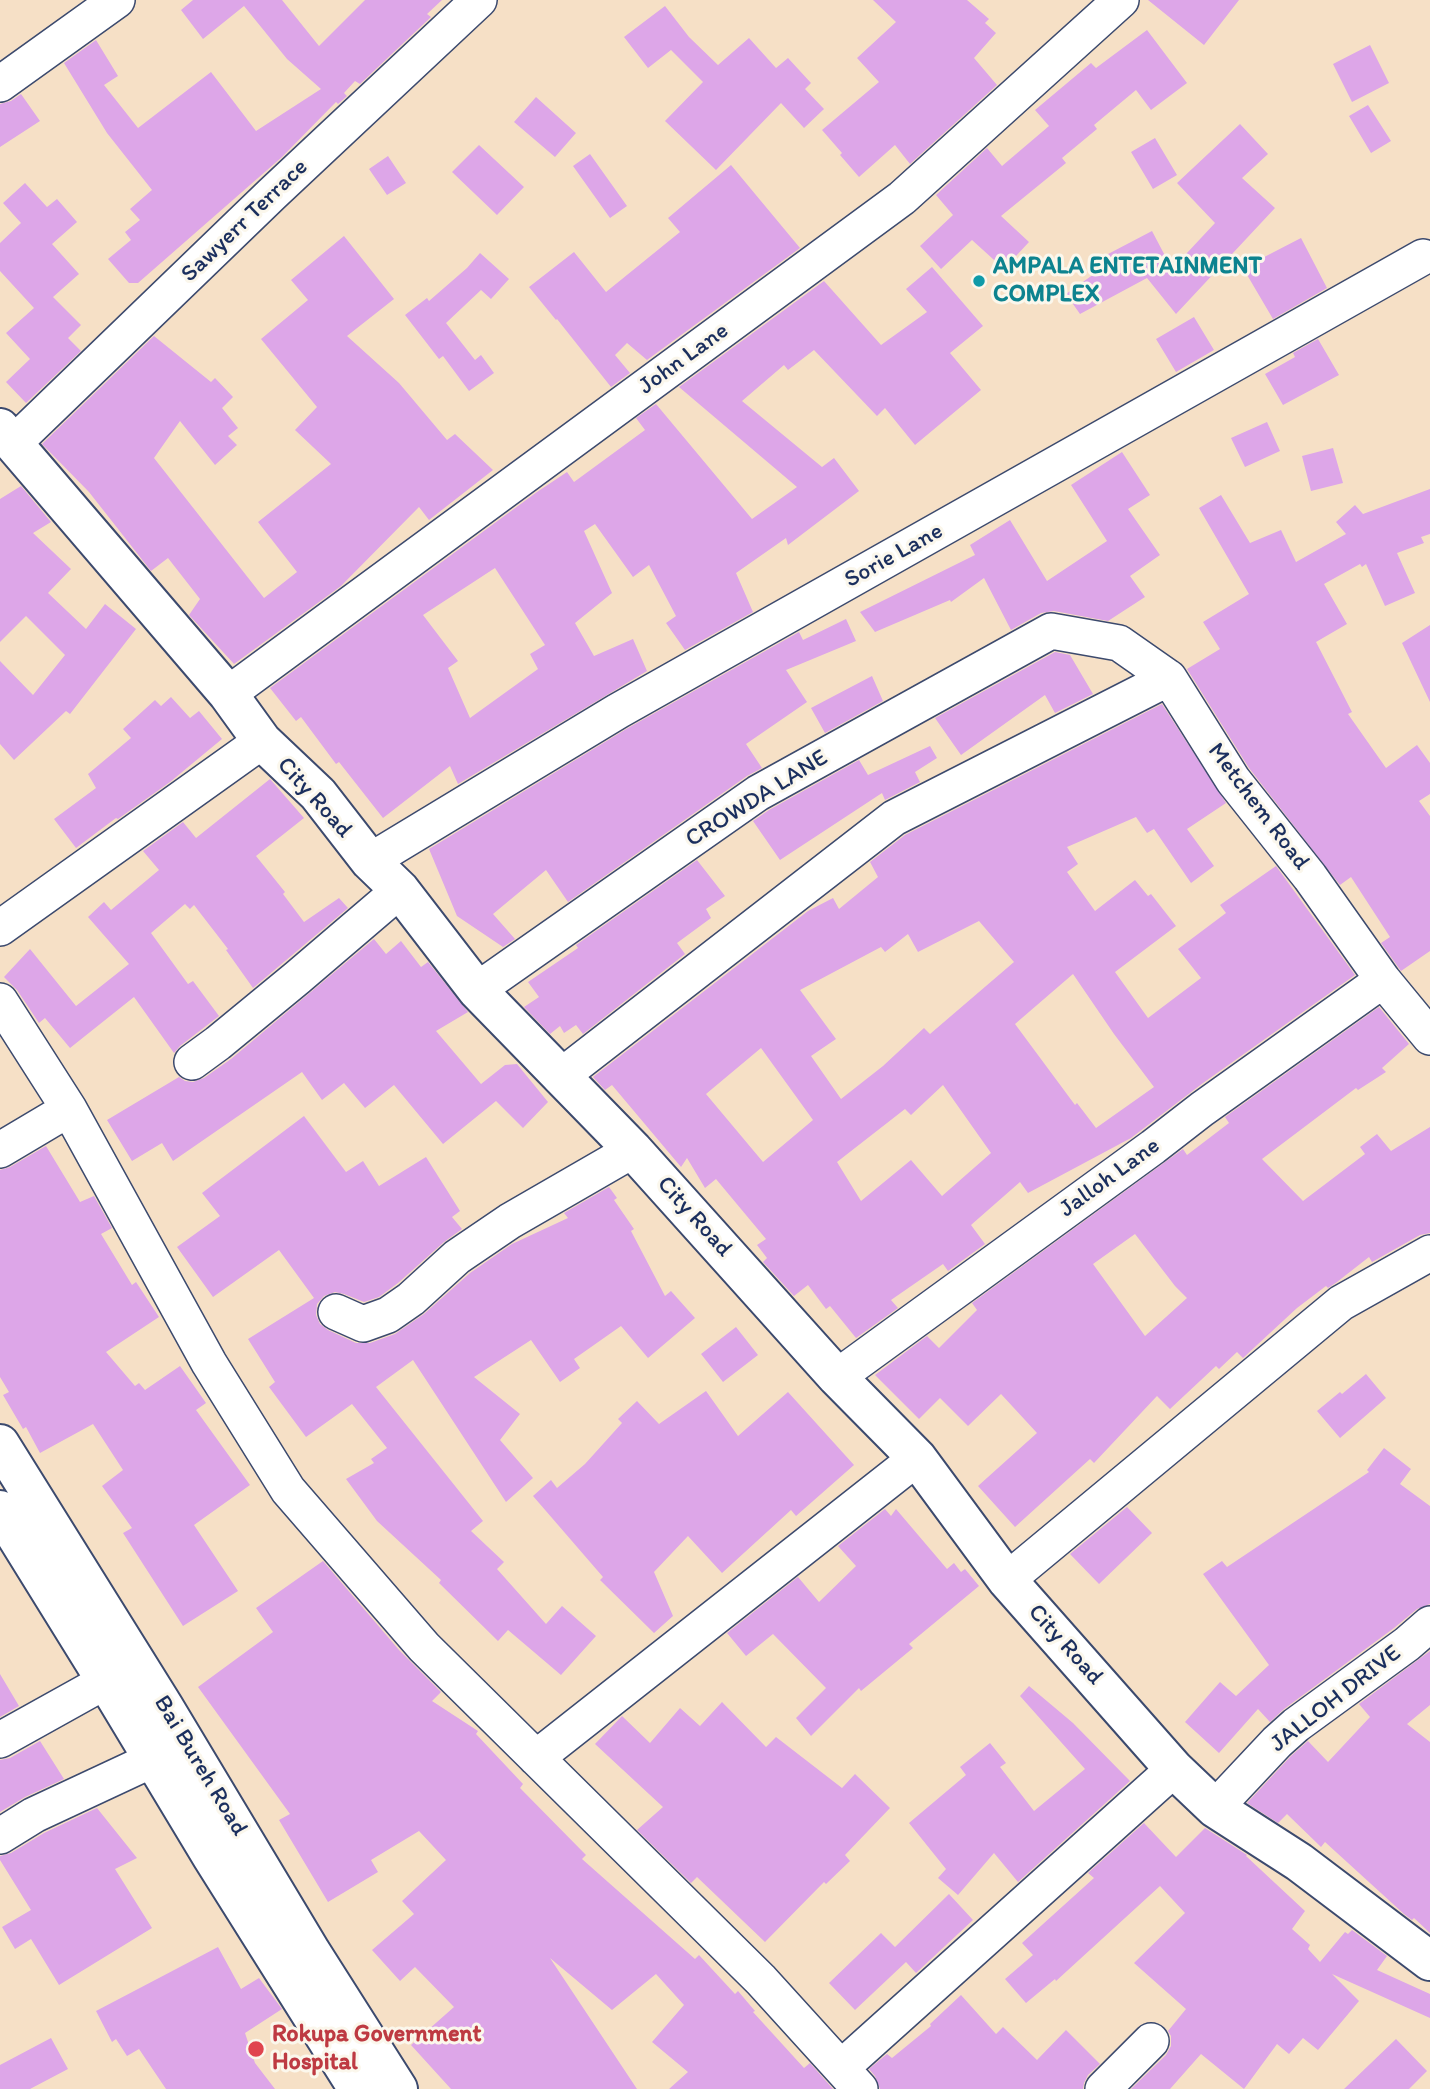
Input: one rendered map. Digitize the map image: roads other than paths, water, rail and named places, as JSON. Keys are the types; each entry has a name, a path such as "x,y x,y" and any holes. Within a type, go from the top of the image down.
{"main road":[{"name":"City Road","path":"7,436 228,694 262,741 318,794 370,862 400,890 477,990 633,1150 837,1377 917,1458 1007,1580 1174,1769 1215,1808 1299,1863 1430,1961"},
{"name":"Bai Bureh Road","path":"0,1444 398,2089"},
{"name":"Bai Bureh Road","path":"0,1510 212,1857 358,2089"}],"street":[{"path":"0,84 117,0"},
{"name":"Sawyerr Terrace","path":"7,436 262,204 479,0"},
{"name":"John Lane","path":"228,694 902,198 1121,0"},
{"name":"Sorie Lane","path":"370,862 618,711 1423,257"},
{"name":"Metchem Road","path":"1051,631 1119,643 1168,678 1233,780 1310,877 1383,980 1430,1037"},
{"name":"CROWDA LANE","path":"477,990 758,793 1051,631"},
{"path":"560,1077 894,818 1168,678"},
{"path":"0,928 262,741"},
{"path":"192,1062 400,890"},
{"name":"Jalloh Lane","path":"837,1377 1202,1109 1383,980"},
{"path":"0,1001 69,1109 209,1363 288,1490 424,1647 761,1980 850,2079 1174,1769"},
{"path":"0,1150 69,1109"},
{"path":"336,1312 363,1324 388,1315 411,1299 457,1257 510,1221 633,1150"},
{"path":"1007,1580 1340,1303 1430,1253"},
{"path":"536,1758 917,1458"},
{"name":"JALLOH DRIVE","path":"1215,1808 1296,1725 1407,1644 1430,1624"},
{"path":"0,1740 106,1681"},
{"path":"0,1836 34,1815 154,1759"},
{"path":"1103,2089 1152,2041"}],"place":[{"name":"AMPALA ENTETAINMENT COMPLEX","path":"979,281"},
{"name":"Rokupa Government Hospital","path":"256,2049"}]}
